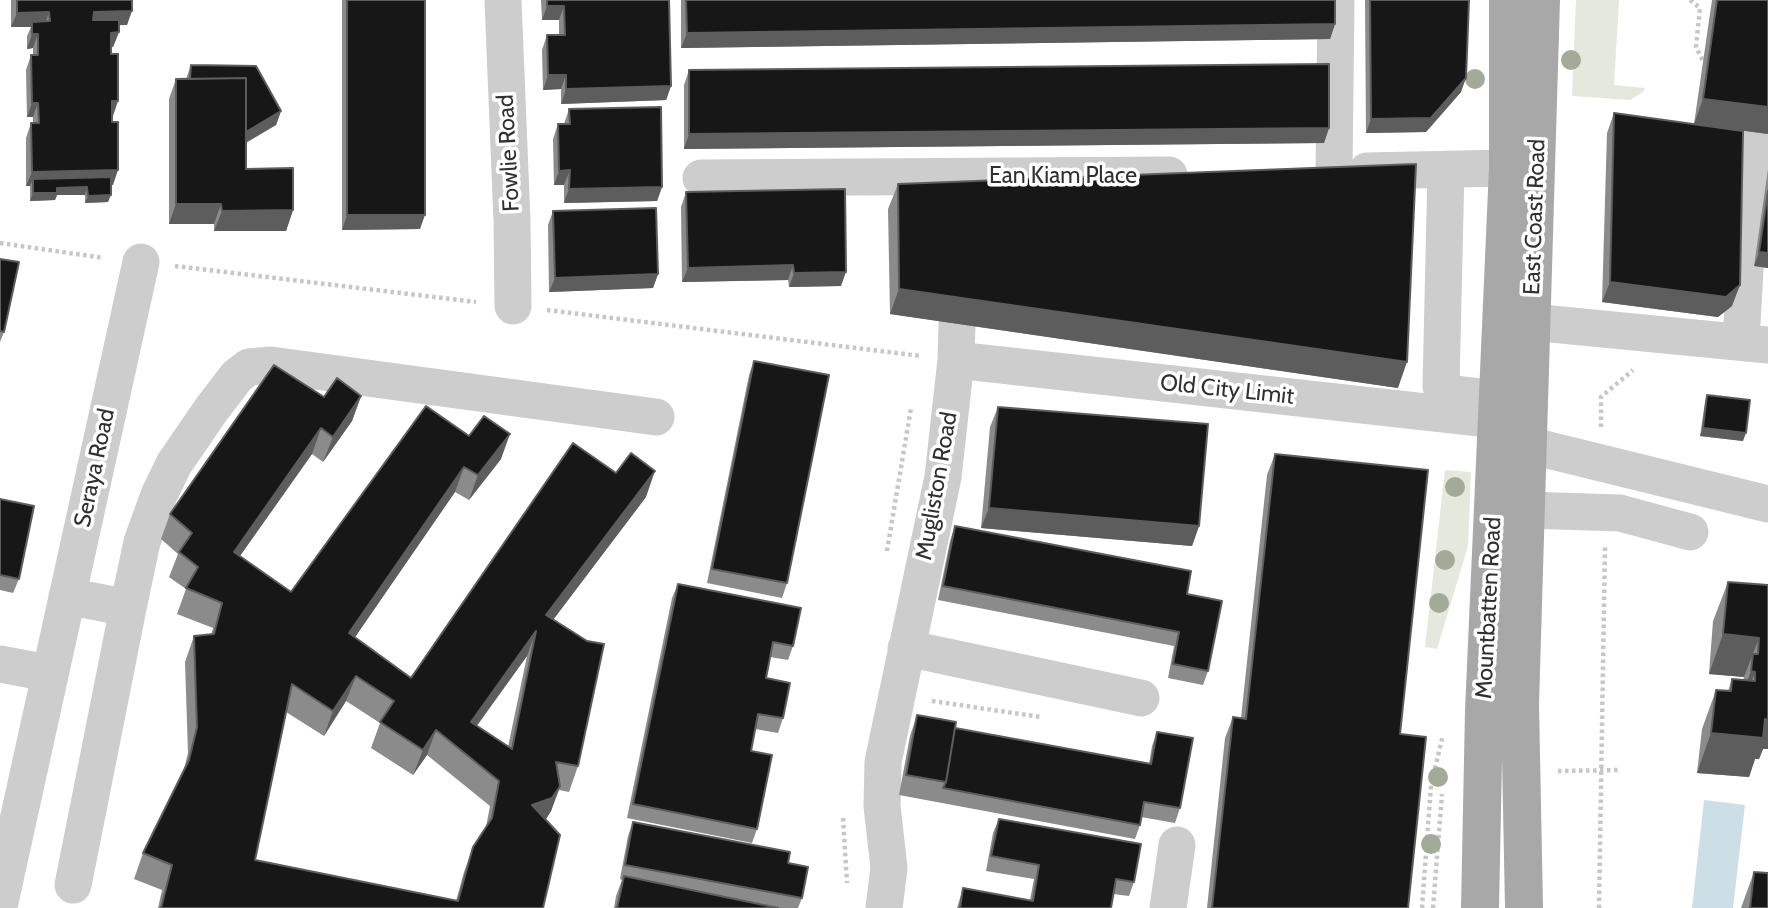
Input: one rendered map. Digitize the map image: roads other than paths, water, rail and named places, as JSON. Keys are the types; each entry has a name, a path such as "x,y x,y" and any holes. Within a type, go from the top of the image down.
{"main road":[{"name":"East Coast Road","path":"1507,0 1508,168 1516,315"},
{"name":"East Coast Road","path":"1516,315 1541,0"},
{"name":"Mountbatten Road","path":"1480,908 1484,711 1498,409 1516,315"},
{"name":"Mountbatten Road","path":"1516,315 1528,445 1520,704 1524,908"}],"street":[{"name":"Fowlie Road","path":"503,0 513,221 513,306"},
{"path":"1335,172 1336,0"},
{"path":"1716,136 1760,143 1755,344"},
{"path":"1294,173 1508,168"},
{"path":"1446,170 1441,386 1448,393 1498,409"},
{"name":"Ean Kiam Place","path":"701,178 959,191 1200,175"},
{"name":"Seraya Road","path":"0,902 48,673 141,262"},
{"name":"East Coast Road","path":"1516,315 1755,344"},
{"name":"Mugliston Road","path":"884,908 889,868 882,806 883,762 943,477 956,360 957,323"},
{"name":"Old City Limit","path":"956,360 1498,409"},
{"path":"73,885 142,542 159,495 174,464 237,376 249,367 271,365 656,417"},
{"path":"1528,445 1768,504"},
{"path":"1526,510 1620,513 1689,532"},
{"path":"67,596 128,608"},
{"path":"906,648 1141,698"},
{"path":"0,664 48,673"},
{"path":"1168,908 1177,845"}]}
